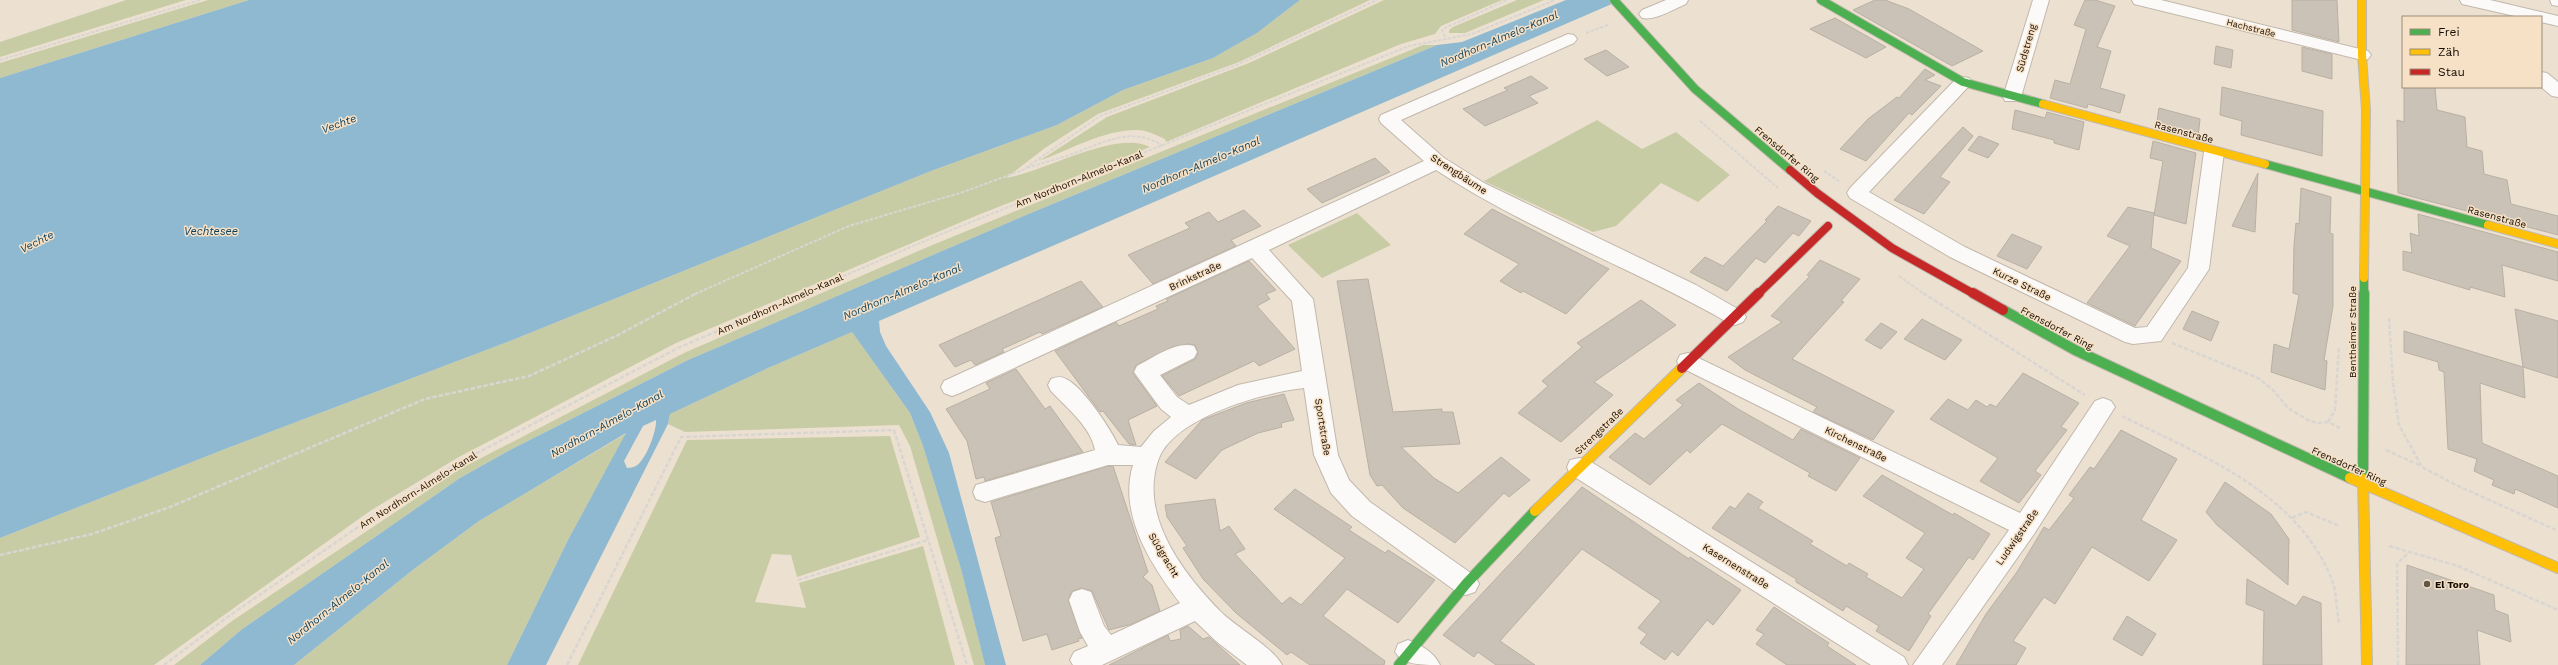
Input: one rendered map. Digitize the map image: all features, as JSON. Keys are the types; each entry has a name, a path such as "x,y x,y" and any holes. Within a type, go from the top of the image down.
{"street":[{"name":"Frensdorfer Ring","path":"1614,0 1695,89 1760,146 1817,193 1892,248 2075,350 2364,484 2558,568"},
{"path":"1648,14 1680,0"},
{"name":"Rasenstraße","path":"1821,0 1963,82 2012,97 2214,152 2558,244"},
{"name":"Südstreng","path":"2012,97 2041,0"},
{"name":"Hachstraße","path":"2140,0 2362,55"},
{"name":"Bentheimer Straße","path":"2362,0 2362,55 2366,110 2362,439 2367,665"},
{"path":"2468,0 2531,16"},
{"path":"2542,18 2558,21"},
{"name":"Strengbäume","path":"1568,39 1388,119 1437,162 1477,188 1688,290 1735,317"},
{"path":"2542,78 2558,92"},
{"path":"1857,193 1963,82"},
{"path":"2153,335 2198,270 2214,152"},
{"name":"Brinkstraße","path":"952,387 1255,248 1437,162"},
{"name":"Kurze Straße","path":"1857,193 1906,226 2022,285 2133,336 2153,335"},
{"name":"Strengstraße","path":"1411,661 1466,584 1579,467 1828,226"},
{"name":"Sportstraße","path":"1255,248 1302,299 1326,455 1340,486 1361,509 1466,584"},
{"path":"1186,352 1145,372 1169,403 1188,417"},
{"name":"Kirchenstraße","path":"1688,361 2025,527"},
{"name":"Südgracht","path":"1268,665 1226,634 1198,606 1150,533 1141,495 1142,475 1147,457 1163,437 1188,417 1224,398 1264,384 1315,378"},
{"path":"1059,385 1082,409 1102,437 1108,447 1108,456"},
{"name":"Ludwigstraße","path":"1927,665 2025,527 2103,407"},
{"path":"985,492 1108,456 1123,454 1147,457"},
{"name":"Kasernenstraße","path":"1579,467 1894,665"},
{"path":"1082,600 1093,632 1097,658 1176,619 1198,606"}],"path":[{"path":"0,60 200,0"},
{"path":"1023,170 1100,116 1239,64 1377,0"},
{"path":"1445,37 1442,30 1445,28 1507,0"},
{"name":"Am Nordhorn-Almelo-Kanal","path":"164,665 229,616 377,514 458,463 700,339 934,237 1409,46 1445,37 1472,34 1555,0"},
{"path":"1609,20 1610,24 1615,30"},
{"path":"1568,39 1610,24"},
{"path":"1696,116 1779,189"},
{"path":"0,555 92,534 170,507 343,432 425,399 530,376 618,335 710,286 849,226 963,192 1097,144 1131,135 1154,140 1162,146"},
{"path":"1819,167 1857,193"},
{"path":"1897,275 1947,310 2024,356 2103,407 2185,447 2248,481 2278,504 2305,532 2322,557 2331,576 2340,624"},
{"path":"2388,313 2393,383 2400,424 2406,441 2422,467"},
{"path":"2153,335 2258,378 2298,414 2317,423 2328,422 2456,485 2558,530"},
{"path":"567,665 680,437 894,430 967,665"},
{"path":"798,580 928,540"},
{"path":"2398,665 2397,564 2403,556 2408,553 2435,558 2452,564 2558,610"}],"green space":[{"path":"126,0 186,0 0,57 0,42"},
{"path":"208,0 249,0 0,78 0,63"},
{"path":"1300,0 1370,0 1239,62 1098,114 1045,148 1006,178 1100,147 1119,143 1136,143 1150,147 978,215 676,343 457,458 370,511 154,665 0,665 0,538 225,449 510,341 931,171 1057,125 1123,90 1213,58 1257,33"},
{"path":"1384,0 1502,0 1441,26 1435,34 1401,44 1166,142 1165,139 1148,132 1140,130 1124,131 1111,133 1087,141 1039,161 1107,117 1249,63"},
{"path":"1517,0 1544,0 1465,33 1449,33 1449,30 1453,27"},
{"path":"1423,45 1437,45 1026,215 688,360 510,450 460,478 241,630 200,665 174,665 232,621 460,469 684,353 930,246"},
{"path":"1597,120 1642,149 1676,132 1730,175 1698,202 1661,183 1616,226 1593,232 1484,181"},
{"path":"1357,213 1391,245 1322,278 1288,245"},
{"path":"852,332 910,413 923,446 961,569 985,665 974,665 910,446 899,425 685,432 668,424 670,414 768,368"},
{"path":"627,433 568,540 507,665 294,665 414,569 479,521"},
{"path":"890,436 920,537 797,577 791,555 772,554 755,602 806,608 799,583 923,546 955,665 578,665 687,440"}],"water":[{"name":"Vechtesee","path":"249,0 1300,0 1257,33 1213,58 1123,90 1057,125 931,171 510,341 225,449 0,538 0,78"},
{"name":"Nordhorn-Almelo-Kanal","path":"1566,0 1621,0 879,321 880,332 886,346 930,412 949,453 1006,665 985,665 961,569 923,446 910,413 852,332 768,368 670,414 668,424 546,665 507,665 568,540 626,433 479,521 414,569 294,665 200,665 241,630 460,478 510,450 688,360 1026,215 1437,45 1462,42","holes":["656,420 656,425 650,444 640,463 636,466 627,468 624,461 643,426"]}],"building":[{"path":"1875,0 1885,0 1909,9 1983,51 1952,66 1853,10"},
{"path":"2085,0 2095,0 2115,6 2097,47 2111,51 2100,88 2125,95 2120,113 2088,104 2087,108 2050,98 2055,80 2070,84 2086,29 2074,25"},
{"path":"2292,0 2337,0 2339,42 2292,30"},
{"path":"1835,18 1886,47 1866,58 1810,29"},
{"path":"2216,46 2233,50 2231,68 2214,64"},
{"path":"2302,47 2332,54 2332,79 2302,71"},
{"path":"1606,50 1629,67 1607,76 1584,59"},
{"path":"1925,69 1935,75 1925,80 1941,86 1912,115 1909,113 1866,161 1840,149 1868,119 1897,97 1899,98"},
{"path":"1531,76 1548,88 1529,96 1538,103 1485,126 1463,109 1508,90 1504,88"},
{"path":"2222,87 2323,111 2322,156 2241,135 2242,121 2220,115"},
{"path":"2404,88 2435,88 2437,110 2465,117 2467,147 2482,151 2484,174 2507,180 2511,204 2558,216 2558,235 2398,193 2397,120 2404,122"},
{"path":"2159,108 2200,119 2198,138 2156,127"},
{"path":"2015,110 2045,118 2047,112 2084,122 2079,150 2054,143 2054,140 2012,129"},
{"path":"1963,127 1973,136 1940,177 1950,182 1924,214 1894,200"},
{"path":"1979,136 1999,144 1988,158 1968,150"},
{"path":"2153,141 2196,153 2186,224 2154,215 2163,161 2150,158"},
{"path":"1375,158 1390,172 1322,203 1307,189"},
{"path":"2258,173 2255,232 2232,226"},
{"path":"2301,188 2331,197 2330,233 2333,234 2333,306 2324,360 2327,361 2325,390 2271,372 2274,344 2289,349 2299,295 2293,293 2294,245 2296,223 2299,224"},
{"path":"1778,206 1811,221 1799,236 1793,233 1765,263 1756,258 1727,291 1690,272 1705,257 1723,266 1767,221 1765,220"},
{"path":"2128,207 2154,213 2151,248 2181,261 2135,326 2087,303 2130,246 2107,236"},
{"path":"1492,209 1609,269 1566,314 1523,291 1521,293 1500,281 1519,264 1464,234"},
{"path":"1244,210 1261,226 1231,240 1236,246 1153,284 1128,255 1190,228 1185,223 1209,212 1218,222"},
{"path":"2418,214 2558,252 2558,281 2502,265 2505,297 2470,287 2470,290 2403,270 2403,251 2412,253 2410,233 2419,236"},
{"path":"2012,234 2042,247 2027,269 1997,256"},
{"path":"1820,260 1860,279 1841,301 1844,302 1792,359 1894,411 1873,440 1813,412 1817,407 1745,370 1728,357 1782,322 1771,316 1810,276 1807,275"},
{"path":"1249,261 1276,290 1266,294 1270,299 1257,306 1295,349 1259,366 1254,361 1179,396 1162,376 1195,359 1198,353 1195,345 1187,344 1172,347 1136,365 1133,373 1157,406 1128,420 1136,445 1129,444 1103,411 1100,412 1055,351 1116,322 1119,326 1158,309 1156,306 1168,301 1166,299"},
{"path":"1368,279 1393,412 1442,409 1442,412 1453,412 1460,444 1401,447 1434,478 1458,493 1501,457 1530,480 1509,497 1504,493 1455,543 1403,508 1382,485 1377,486 1370,475 1337,281"},
{"path":"1081,281 1103,307 1042,334 1040,332 1002,349 1004,352 975,365 971,360 955,367 939,345"},
{"path":"1641,300 1676,325 1594,382 1613,395 1561,442 1518,413 1548,386 1542,381 1582,347 1577,343"},
{"path":"2515,309 2558,321 2558,378 2523,367"},
{"path":"2192,311 2219,322 2211,341 2183,329"},
{"path":"1922,319 1962,340 1945,360 1904,339"},
{"path":"1881,323 1897,332 1881,349 1865,340"},
{"path":"2404,331 2523,367 2525,398 2480,383 2482,443 2558,476 2558,508 2515,489 2514,494 2492,485 2494,480 2474,471 2477,459 2448,449 2444,372 2439,370 2438,362 2404,352"},
{"path":"1016,369 1045,409 1050,406 1083,452 985,481 984,477 976,479 967,441 946,409 990,389 986,383"},
{"path":"2023,373 2079,403 2061,427 2067,430 2035,471 2041,475 2019,503 1980,481 1998,458 1930,419 1948,399 1968,410 1976,400 1987,407 1990,404 1996,407"},
{"path":"1699,383 1738,409 1793,440 1801,429 1860,458 1836,491 1808,476 1810,473 1722,424 1690,453 1687,450 1650,485 1609,457 1635,433 1644,439 1683,405 1676,400"},
{"path":"1284,394 1294,420 1281,423 1282,427 1258,433 1222,450 1196,479 1165,462 1202,420 1246,403"},
{"path":"2121,430 2177,459 2141,520 2177,540 2149,581 2092,547 2055,604 2044,597 2013,641 2026,648 2016,665 1956,665 1986,614 2017,572 2044,527 2049,530 2074,498 2069,495 2090,467 2094,469"},
{"path":"1108,466 1113,466 1148,572 1143,577 1152,585 1160,611 1132,624 1109,630 1092,591 1082,588 1072,591 1068,600 1082,638 1078,639 1079,641 1052,650 1047,634 1023,641 995,538 1001,536 991,502"},
{"path":"1882,475 1990,534 1973,560 1969,557 1928,614 1931,616 1909,651 1876,631 1879,626 1846,606 1843,611 1796,582 1796,579 1712,528 1730,506 1735,509 1748,493 1763,502 1758,508 1813,541 1810,544 1847,566 1849,563 1868,574 1866,577 1902,598 1924,569 1906,558 1925,533 1863,496"},
{"path":"2225,482 2271,514 2289,539 2288,585 2217,525 2206,512"},
{"path":"1582,487 1689,559 1690,557 1741,590 1713,625 1707,620 1678,656 1672,651 1665,660 1640,643 1647,634 1638,628 1661,601 1582,549 1500,641 1535,665 1496,665 1478,652 1474,657 1443,635"},
{"path":"1295,489 1352,527 1349,530 1385,553 1388,550 1435,580 1398,623 1347,589 1323,616 1385,661 1384,665 1310,665 1291,652 1287,655 1236,613 1203,579 1183,548 1187,546 1167,517 1165,505 1215,499 1220,531 1229,526 1245,549 1235,554 1282,604 1290,597 1301,605 1345,558 1274,509"},
{"path":"2407,565 2494,595 2495,610 2508,615 2511,642 2477,630 2480,665 2406,665"},
{"path":"2247,579 2296,606 2303,596 2321,603 2322,665 2263,665 2264,611 2246,604"},
{"path":"1774,607 1829,643 1827,646 1856,665 1787,665 1756,644 1764,634 1756,630"},
{"path":"2127,616 2156,634 2142,656 2113,639"},
{"path":"1188,626 1203,639 1209,637 1240,665 1109,665 1168,635 1170,641 1181,639 1180,630"}],"traffic: fast":[{"path":"1614,0 1695,89 1790,170"},
{"path":"1821,0 1963,82 2043,104"},
{"path":"2265,164 2488,225"},
{"path":"2363,479 2364,278"},
{"path":"2003,310 2075,350 2350,478"},
{"path":"1399,665 1466,584 1535,511"}],"traffic: slow":[{"path":"2362,0 2362,55 2366,110 2364,278"},
{"path":"2043,104 2265,164"},
{"path":"2488,225 2558,244"},
{"path":"1535,511 1682,368"},
{"path":"2350,478 2558,568"},
{"path":"2363,479 2367,665"}],"traffic: jam":[{"path":"1790,170 1817,193 1892,248 2003,310"},
{"path":"1682,368 1828,226"}],"place":[{"name":"El Toro","path":"2427,584"}],"water label":[{"name":"Vechte","path":"339,124"},
{"name":"Vechte","path":"37,242"}]}
